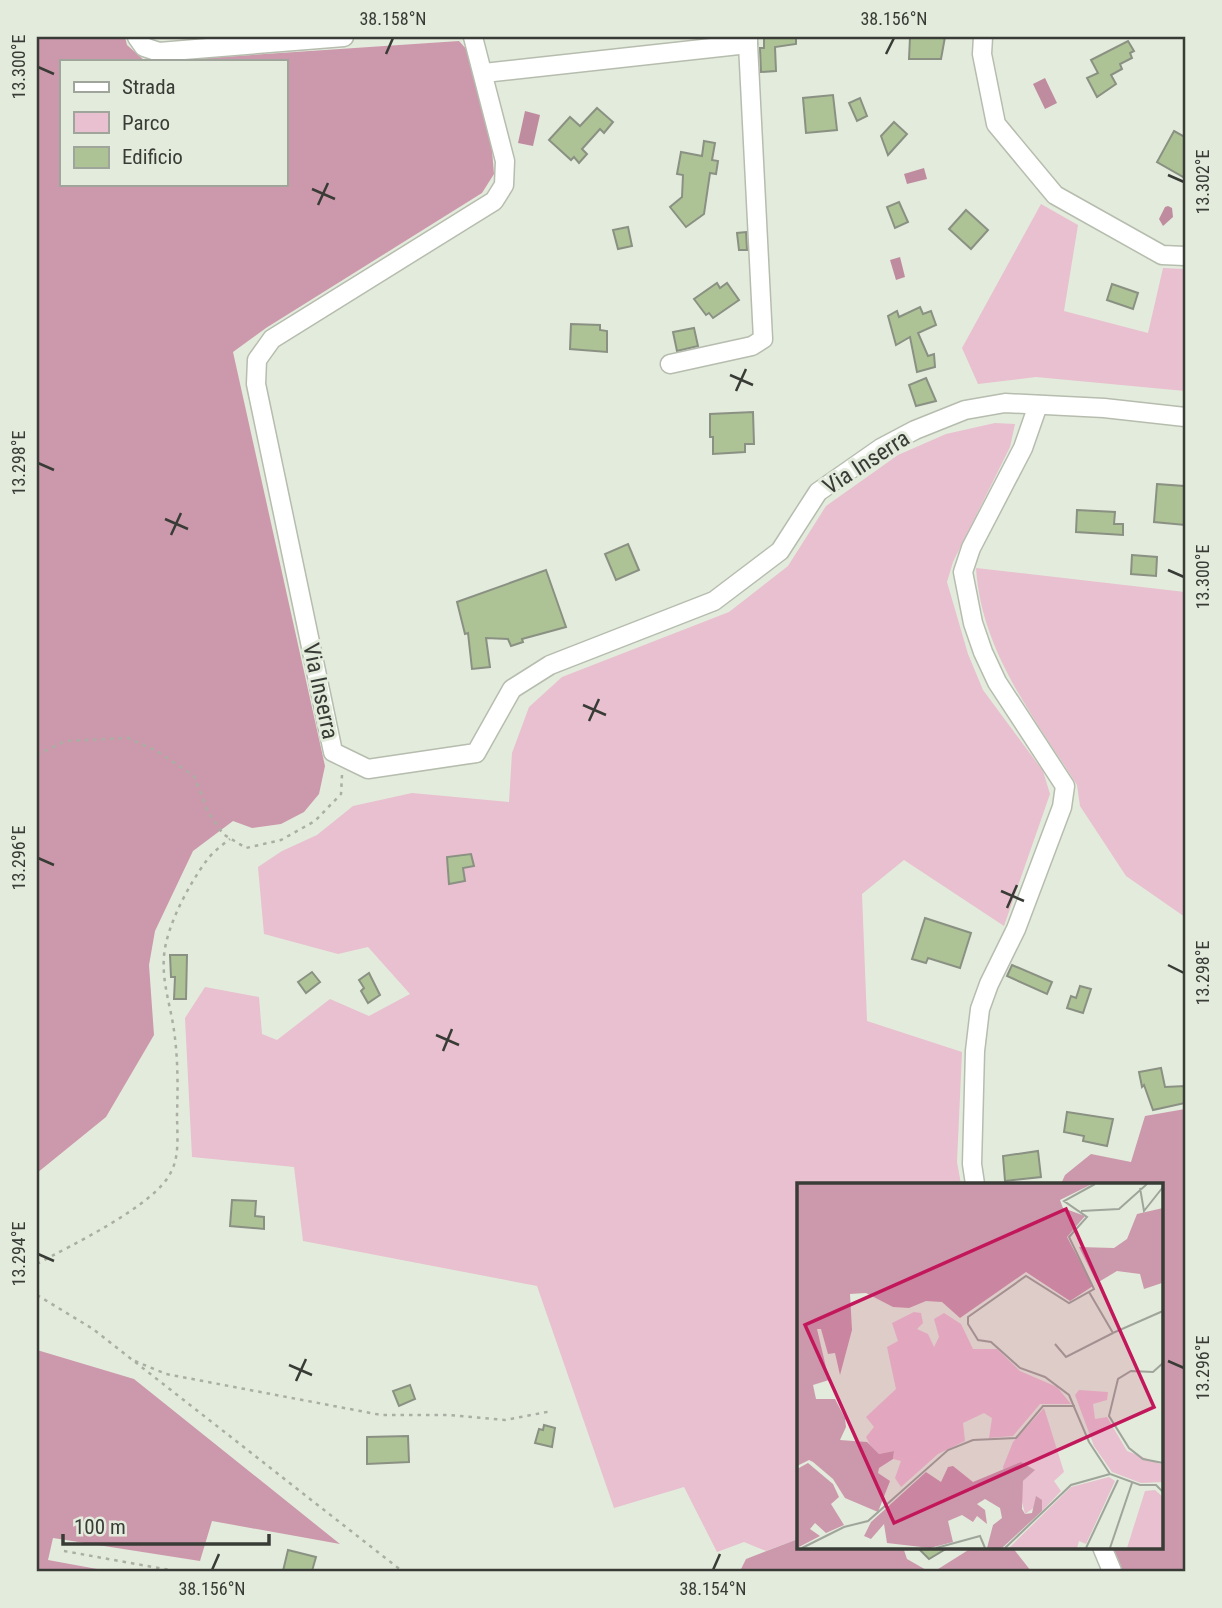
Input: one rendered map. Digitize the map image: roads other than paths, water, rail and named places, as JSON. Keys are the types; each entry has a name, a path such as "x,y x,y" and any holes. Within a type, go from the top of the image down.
{"street":[{"path":"137,37 144,47 159,52 345,37"},
{"name":"Via Inserra","path":"473,37 505,161 504,185 494,201 272,340 257,360 256,384 333,752 368,769 476,753 512,690 550,665 714,601 780,551 818,492 881,449 915,430 965,410 1005,403 1038,404 1185,417"},
{"path":"983,37 982,54 996,124 1055,195 1162,255 1185,256"},
{"path":"484,73 748,41 762,340 752,346 670,364"},
{"path":"975,1183 972,1164 975,1051 980,1009 1016,929 1062,807 1065,786 998,682 983,652 970,611 963,572 971,548 1023,448 1038,404"},
{"path":"1102,1548 1112,1571"}]}
